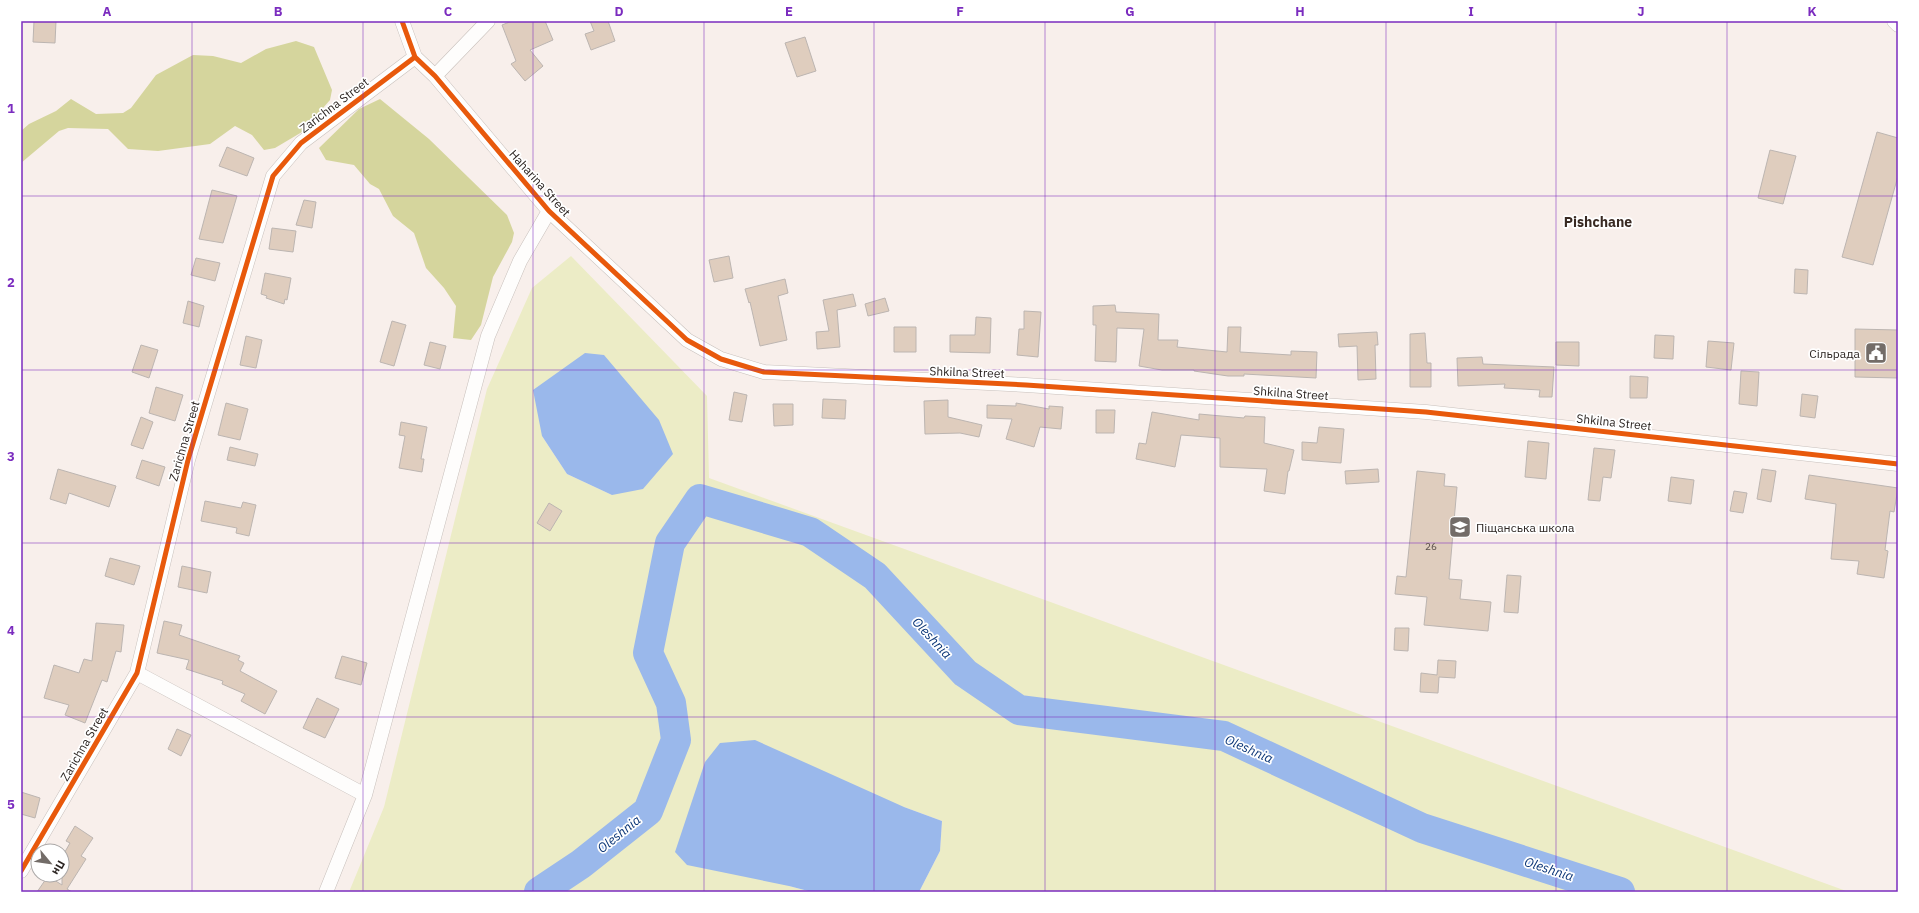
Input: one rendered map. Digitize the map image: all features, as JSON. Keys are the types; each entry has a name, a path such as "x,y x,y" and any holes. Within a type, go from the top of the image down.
{"street":[{"name":"Haharina Street","path":"402,21 415,57 435,76 549,211 687,340"},
{"path":"435,76 488,21"},
{"path":"1894,21 1898,25"},
{"name":"Zarichna Street","path":"21,872 137,673 188,460 273,176 301,143 415,57"},
{"path":"326,892 365,795 488,336 520,261 549,211"},
{"name":"Shkilna Street","path":"687,340 721,359 764,372 1026,385 1426,412 1898,464"},
{"path":"137,673 365,795"}],"green space":[{"path":"296,41 314,47 332,90 330,100 302,132 275,148 264,150 252,135 235,126 210,144 158,151 128,149 108,129 68,128 59,131 21,163 21,131 29,124 56,111 71,99 96,114 123,113 131,108 156,75 193,55 213,56 241,63 266,49"},
{"path":"380,99 429,139 507,215 514,233 512,242 493,277 481,325 471,340 453,338 456,306 444,288 426,268 414,233 393,216 379,189 370,184 354,165 326,160 319,148 359,109"},
{"path":"571,256 707,396 709,478 1849,892 919,892 940,851 942,821 904,807 789,886 812,892 349,892 384,807 487,389 532,288","holes":["542,436 612,495 567,474"]}],"water":[{"path":"585,353 604,355 659,420 673,454 643,489 612,495 567,474 542,436 533,390"},
{"path":"755,740 904,807 942,821 940,851 919,892 812,892 687,865 675,852 705,762 720,743"}],"building":[{"path":"34,21 56,21 55,43 33,42"},
{"path":"512,21 545,21 553,40 530,50 543,66 525,81 511,64 516,61 502,25"},
{"path":"590,21 608,21 615,41 591,50 585,34 594,31"},
{"path":"805,37 816,71 797,77 785,43"},
{"path":"1877,132 1898,138 1898,176 1873,265 1842,257"},
{"path":"227,147 254,158 247,176 219,166"},
{"path":"1770,150 1796,156 1783,204 1758,198"},
{"path":"212,190 237,196 223,243 199,239"},
{"path":"304,200 316,202 312,228 296,225"},
{"path":"272,228 296,231 293,252 269,249"},
{"path":"729,256 733,278 714,282 709,260"},
{"path":"196,258 220,263 215,281 191,275"},
{"path":"1795,269 1808,270 1807,294 1794,293"},
{"path":"265,273 291,278 287,300 285,299 284,304 266,298 267,296 261,294"},
{"path":"785,279 788,293 778,296 787,340 760,346 750,302 749,303 745,289"},
{"path":"853,294 856,306 837,310 840,347 817,349 816,332 829,331 823,300"},
{"path":"885,298 889,311 868,316 865,304"},
{"path":"188,301 204,306 199,327 183,323"},
{"path":"1115,305 1116,312 1159,314 1158,340 1178,340 1177,347 1227,352 1228,327 1241,327 1240,352 1291,355 1291,351 1317,352 1316,378 1244,374 1244,376 1228,376 1194,370 1162,370 1139,366 1144,329 1117,328 1116,362 1095,361 1096,325 1093,325 1093,306"},
{"path":"1024,311 1041,312 1038,357 1017,355 1019,329 1024,329"},
{"path":"976,317 991,318 990,353 950,352 950,335 975,335"},
{"path":"392,321 406,325 394,366 380,362"},
{"path":"894,327 916,327 916,352 894,352"},
{"name":"Сільрада","path":"1855,329 1898,330 1898,378 1855,377"},
{"path":"1377,332 1378,345 1375,345 1376,379 1358,380 1357,346 1339,347 1338,334"},
{"path":"1425,333 1427,363 1431,363 1431,387 1410,387 1410,334"},
{"path":"1655,335 1674,336 1673,359 1654,358"},
{"path":"246,336 262,340 256,368 240,365"},
{"path":"1708,341 1734,343 1731,370 1706,367"},
{"path":"430,342 446,346 440,369 424,365"},
{"path":"1556,342 1579,342 1579,366 1556,365"},
{"path":"141,345 158,350 149,378 132,372"},
{"path":"1482,357 1483,364 1554,367 1552,397 1539,397 1540,390 1504,388 1505,384 1458,386 1457,358"},
{"path":"1741,371 1759,372 1757,406 1739,404"},
{"path":"1630,376 1648,377 1647,398 1630,398"},
{"path":"156,387 183,395 175,421 149,413"},
{"path":"734,392 747,395 742,422 729,420"},
{"path":"1802,394 1818,396 1815,418 1800,416"},
{"path":"823,399 846,400 845,419 822,418"},
{"path":"948,400 948,417 982,425 979,437 960,433 925,434 924,401"},
{"path":"226,403 248,409 240,440 218,435"},
{"path":"1016,403 1049,409 1049,406 1063,407 1061,429 1040,427 1034,447 1006,439 1012,419 987,418 987,405 1016,406"},
{"path":"773,404 793,404 793,425 774,426"},
{"path":"1096,410 1115,410 1114,433 1096,433"},
{"path":"1152,412 1199,420 1199,414 1244,418 1245,416 1265,417 1264,443 1294,450 1288,471 1285,494 1264,491 1267,469 1220,467 1220,438 1181,435 1175,467 1136,459 1139,443 1146,444"},
{"path":"141,417 153,422 143,449 131,445"},
{"path":"401,422 427,427 421,459 424,459 422,472 399,468 405,436 399,435"},
{"path":"1319,427 1344,429 1341,463 1302,460 1302,442 1317,443"},
{"path":"1528,441 1549,443 1546,479 1525,477"},
{"path":"230,447 258,454 255,466 227,460"},
{"path":"1594,448 1615,450 1611,478 1603,477 1600,501 1588,500"},
{"path":"142,460 165,467 159,486 136,478"},
{"path":"58,469 116,486 109,507 69,493 66,504 50,499"},
{"path":"1378,469 1379,482 1346,484 1345,471"},
{"path":"1762,469 1776,471 1771,502 1757,499"},
{"path":"1417,471 1445,474 1444,486 1457,487 1449,579 1462,580 1460,599 1491,602 1488,631 1424,625 1427,597 1395,594 1397,576 1406,577"},
{"path":"1809,475 1898,488 1894,512 1890,511 1885,550 1888,551 1884,578 1857,574 1859,561 1831,559 1836,504 1805,499"},
{"path":"1671,477 1694,480 1691,504 1668,501"},
{"path":"1734,491 1747,493 1743,513 1730,511"},
{"path":"205,501 241,508 243,502 256,505 249,536 236,533 237,528 201,521"},
{"path":"549,503 562,511 550,531 537,523"},
{"path":"110,558 140,566 134,585 105,576"},
{"path":"182,566 211,572 207,593 178,587"},
{"path":"1507,575 1521,576 1518,613 1504,612"},
{"path":"164,621 182,625 179,635 240,656 238,660 244,663 240,671 277,691 265,714 241,701 245,694 222,684 223,681 186,669 189,660 157,653"},
{"path":"96,623 124,625 121,652 116,651 107,682 102,680 85,723 65,715 69,705 44,698 54,665 79,673 84,659 92,661"},
{"path":"1395,628 1409,628 1408,651 1394,650"},
{"path":"342,656 367,663 361,685 335,678"},
{"path":"1438,660 1456,661 1455,678 1439,677 1438,693 1420,692 1421,673 1437,675"},
{"path":"317,698 339,709 325,738 303,728"},
{"path":"177,729 191,735 181,756 168,749"},
{"path":"21,792 40,798 35,818 21,814"},
{"path":"75,826 93,838 81,856 86,859 67,889 72,892 37,892 43,883 59,883 62,885 62,883 70,883 70,843 66,841"}],"waterway":[{"name":"Oleshnia","path":"539,892 581,864 648,811 676,740 671,703 648,653 670,543 700,499 810,532 875,576 965,673 1019,710 1224,736 1422,828 1620,892"}],"cycle path":[{"path":"402,21 415,57 435,76 549,211 687,340 721,359 764,372 1026,385 1426,412 1898,464"},
{"path":"21,871 137,673 188,460 273,176 301,143 415,57"}],"place":[{"name":"Сільрада","path":"1876,353"},
{"name":"Піщанська школа","path":"1460,527"}],"district":[{"name":"Pishchane","path":"1598,222"}]}
